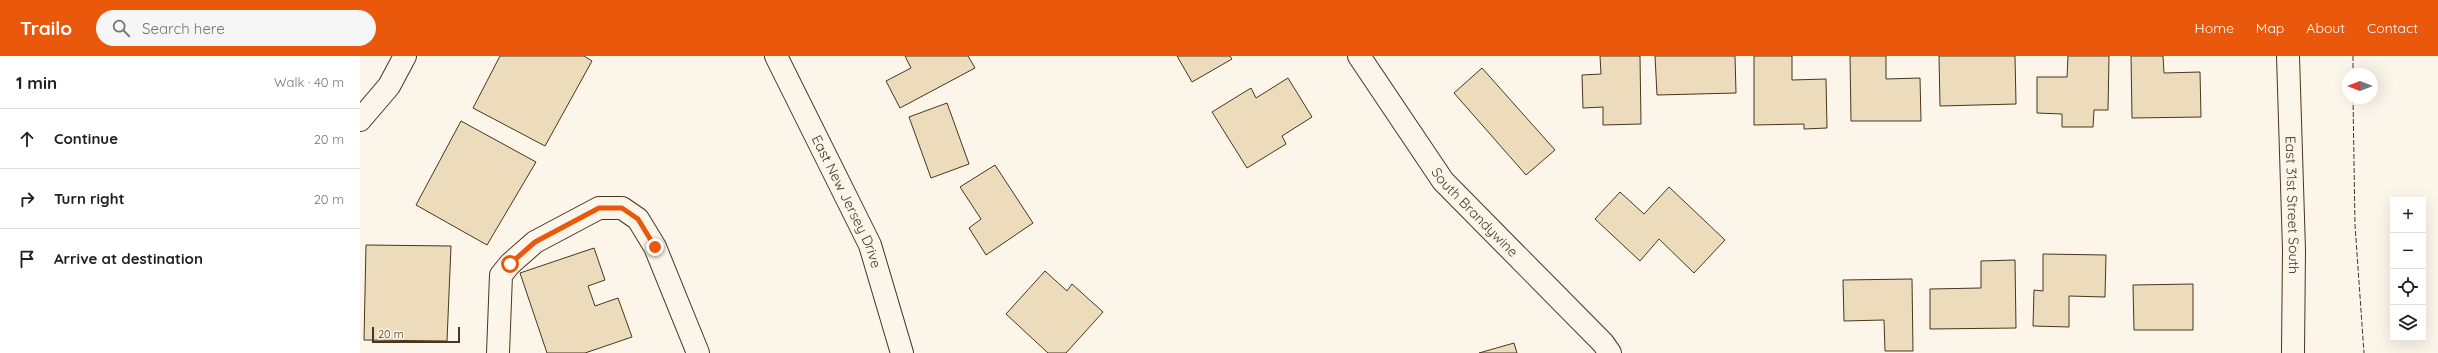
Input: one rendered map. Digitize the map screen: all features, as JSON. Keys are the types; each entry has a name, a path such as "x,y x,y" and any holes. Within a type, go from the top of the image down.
{"street":[{"path":"360,120 389,86 405,56"},
{"name":"East New Jersey Drive","path":"776,56 870,245 902,353"},
{"name":"South Brandywine","path":"1359,56 1443,180 1603,343 1610,353"},
{"name":"East 31st Street South","path":"2288,56 2294,250 2293,353"},
{"path":"498,353 502,275 510,264 535,242 599,208 622,208 638,219 655,247 698,353"}],"building":[{"path":"500,56 584,56 592,61 545,146 473,108"},
{"path":"905,56 968,56 975,68 900,108 886,81 911,68"},
{"path":"1177,56 1230,56 1232,59 1192,82"},
{"path":"1600,56 1640,56 1641,124 1603,125 1603,107 1583,108 1582,75 1601,74"},
{"path":"1655,56 1735,56 1736,93 1657,95"},
{"path":"1754,56 1792,56 1792,80 1826,79 1827,128 1804,129 1804,124 1754,125"},
{"path":"1850,56 1886,56 1886,79 1920,78 1921,121 1851,121"},
{"path":"1939,56 2015,56 2016,104 1940,106"},
{"path":"2068,56 2109,56 2108,110 2094,110 2093,127 2062,127 2062,114 2037,113 2037,77 2067,77"},
{"path":"2131,56 2163,56 2164,73 2200,72 2201,117 2132,118"},
{"path":"1482,68 1555,150 1526,175 1454,93"},
{"path":"1288,78 1312,117 1282,136 1286,144 1247,168 1212,112 1251,88 1256,98"},
{"path":"947,103 969,164 931,178 909,117"},
{"path":"461,121 536,162 487,245 416,205"},
{"path":"995,165 1033,223 986,255 969,228 981,219 960,187"},
{"path":"1669,187 1725,240 1694,273 1659,239 1640,261 1595,219 1620,192 1644,214"},
{"path":"366,245 451,246 447,341 364,340"},
{"path":"594,248 605,280 588,286 595,306 618,298 632,337 585,353 547,353 520,273"},
{"path":"2043,254 2106,255 2105,297 2069,296 2069,327 2033,326 2034,290 2043,291"},
{"path":"2015,260 2016,328 1930,329 1930,289 1981,288 1981,261"},
{"path":"1045,271 1067,291 1072,284 1103,312 1066,353 1048,353 1006,314"},
{"path":"1912,279 1913,351 1885,351 1884,320 1844,321 1843,280"},
{"path":"2193,284 2193,330 2134,330 2133,285"},
{"path":"1514,343 1517,353 1479,353"}],"fence":[{"path":"2353,56 2353,68"},
{"path":"2353,104 2355,225 2364,353"}],"route":[{"path":"510,264 535,242 599,208 622,208 638,219 655,247"}]}
